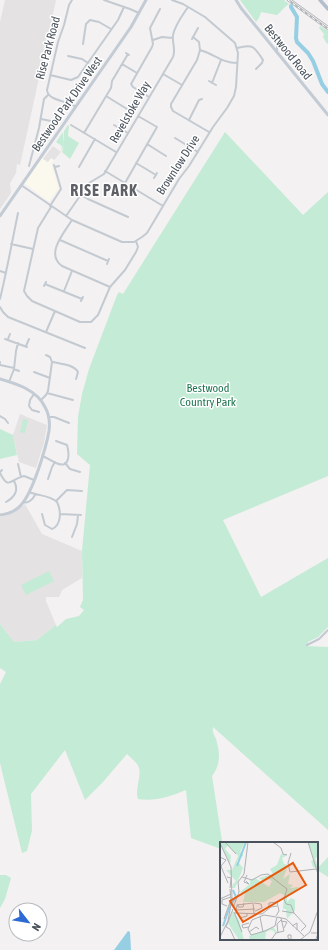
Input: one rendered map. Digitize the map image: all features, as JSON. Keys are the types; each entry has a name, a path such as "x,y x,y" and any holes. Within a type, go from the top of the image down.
{"main road":[{"path":"320,0 328,9"}],"street":[{"name":"Rise Park Road","path":"72,0 68,5 47,90 48,95 52,98 68,102 76,107"},
{"path":"104,0 112,1 139,13"},
{"name":"Bestwood Park Drive West","path":"0,216 76,107 139,13 146,0"},
{"path":"172,0 188,7 208,20 231,39 237,48 248,45 252,46 263,60 262,63 256,67"},
{"name":"Bestwood Road","path":"236,0 328,115"},
{"path":"50,74 75,79 78,77 120,18 124,6"},
{"name":"Revelstoke Way","path":"66,216 89,183 101,176 105,171 163,74 174,53 173,38 177,25 188,7"},
{"path":"149,97 132,86 132,83 152,47 150,28 160,9"},
{"path":"83,44 86,24 90,20 99,22 112,30"},
{"path":"198,28 193,38 199,40 200,50 197,60 171,104 171,107 173,111 209,132"},
{"path":"152,40 164,37 173,38"},
{"path":"277,53 277,41 279,39 292,56"},
{"name":"Brownlow Drive","path":"136,241 147,233 179,179 234,96 236,87 237,48"},
{"path":"200,50 221,60 230,63 237,63"},
{"path":"84,133 111,88 112,81 128,54"},
{"path":"68,56 82,59 88,63"},
{"path":"212,83 221,60"},
{"path":"122,64 137,73"},
{"path":"163,74 182,85"},
{"path":"209,81 216,85"},
{"path":"29,166 32,160 44,99 48,95"},
{"path":"106,96 126,109"},
{"path":"189,120 199,100 202,99"},
{"path":"124,183 158,126 138,116"},
{"path":"41,119 56,122"},
{"path":"73,125 116,152"},
{"path":"114,125 128,133"},
{"path":"175,138 198,152"},
{"path":"79,165 95,140"},
{"path":"147,144 166,156"},
{"path":"136,163 156,175"},
{"path":"21,185 51,206 72,220 122,242 128,243 136,241 138,247 136,252 125,270 110,287 98,315 91,322 80,322 32,301 24,291 40,224 51,206 61,189 54,166 59,166"},
{"path":"105,171 162,206"},
{"path":"81,195 88,200 128,217"},
{"path":"0,299 18,213"},
{"path":"72,220 55,251 56,259 60,265 110,287"},
{"path":"60,240 108,262"},
{"path":"11,244 33,249"},
{"path":"0,271 6,272"},
{"path":"64,291 72,271"},
{"path":"45,284 82,299"},
{"path":"0,307 2,312 8,317 85,348"},
{"path":"46,332 55,311"},
{"path":"10,334 7,339 26,346 29,339"},
{"path":"9,382 14,369 18,343"},
{"path":"41,400 47,393 50,378 52,362 51,358 47,355 50,351"},
{"path":"52,362 72,367 77,370 76,376"},
{"path":"0,363 19,371"},
{"path":"72,367 74,363"},
{"path":"35,377 35,373 50,378"},
{"path":"0,379 25,388 35,394 46,408 48,417 48,432 42,456 29,492 23,502 12,512 0,515"},
{"path":"47,393 72,398"},
{"path":"35,394 29,405 32,410 38,412 35,415"},
{"path":"0,416 8,422"},
{"path":"48,417 54,417 68,423 66,426"},
{"path":"42,456 60,464 65,463 69,456 68,444 58,440"},
{"path":"48,478 55,462"},
{"path":"65,463 70,469 79,471"},
{"path":"20,466 21,476"},
{"path":"1,472 4,482"},
{"path":"2,484 21,476 34,480"},
{"path":"6,502 12,498 16,492 14,480"},
{"path":"56,501 66,490 69,489 81,490 79,495"},
{"path":"29,492 36,495 49,497 56,501 60,514 59,522 54,530 45,525 42,516"},
{"path":"23,502 27,503 36,495"},
{"path":"60,514 80,515 74,536"},
{"path":"307,645 319,639 328,630"}],"shaded area":[{"path":"5,0 56,0 20,165 17,164 16,173 10,183 11,193 0,209 0,22"},
{"path":"53,146 61,152 54,160 51,158 48,162 43,159"},
{"path":"42,158 48,162 51,158 54,160 51,163 59,188 49,202 24,183"},
{"path":"20,414 47,425 44,443 36,468 19,462 13,435"},
{"path":"25,504 42,534 82,551 82,578 62,590 59,597 46,597 46,601 56,625 37,640 14,642 0,624 0,517 12,513"}],"green space":[{"path":"240,0 284,0 289,4 277,15 261,12 256,22"},
{"path":"320,26 328,31 327,44 323,37 324,34 319,28"},
{"path":"279,44 282,45 292,59 289,61"},
{"path":"68,125 68,136 79,143 70,159 62,152 64,145 64,131"},
{"path":"63,132 64,145 61,151 62,146 56,142"},
{"name":"Bestwood Country Park","path":"225,132 303,215 328,192 328,476 223,520 261,597 328,558 328,627 318,637 308,642 307,646 328,647 328,830 213,727 219,758 217,767 212,776 222,841 220,842 220,849 191,838 186,790 157,799 138,799 137,790 140,772 136,763 127,754 85,800 65,750 31,794 32,831 27,851 22,853 0,763 0,684 6,672 0,668 0,624 14,642 37,640 56,625 57,627 66,619 79,616 84,610 80,607 83,600 82,551 90,465 77,454 78,417 82,394 89,369 117,295 119,292 123,294"},
{"path":"23,419 28,420 25,433 20,432"},
{"path":"0,429 13,435 17,455 0,459"},
{"path":"49,571 54,581 26,595 21,585"},
{"path":"328,857 328,877 318,871 318,868"},
{"path":"0,875 6,875 11,878 5,899 0,908"}],"water":[{"path":"128,931 130,932 131,950 114,950"}],"waterway":[{"path":"291,6 297,17 297,42 308,53 313,61 322,84 328,92"}],"tram line":[{"path":"292,0 328,26"}],"railway":[{"path":"288,0 328,29"}],"district":[{"name":"RISE PARK","path":"104,190"}]}
